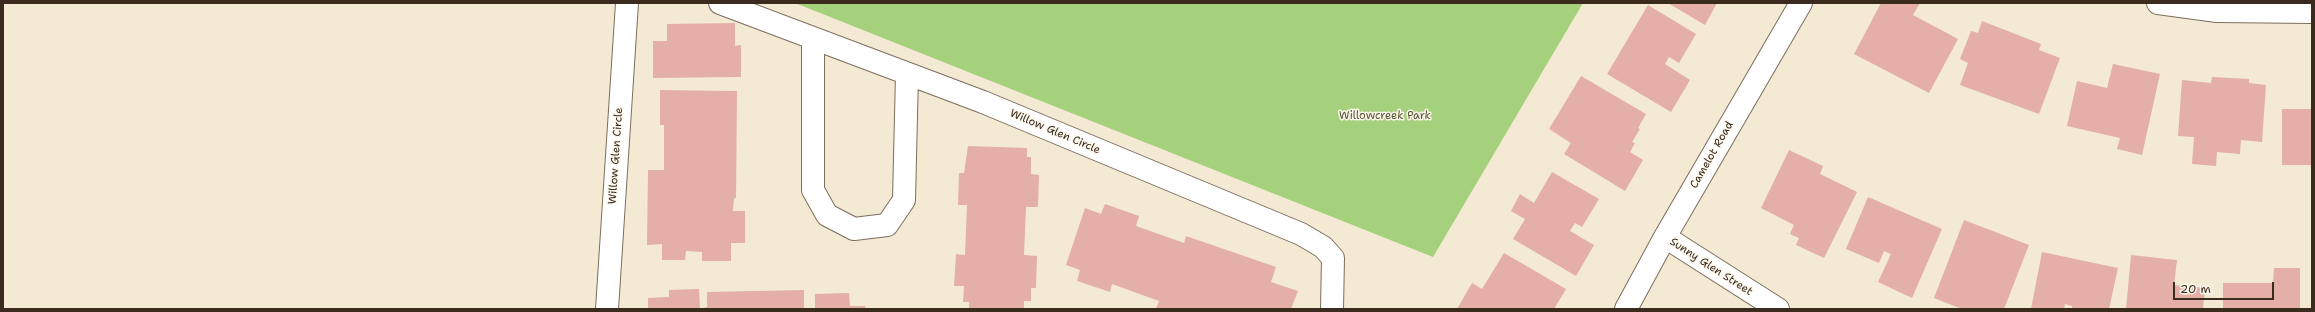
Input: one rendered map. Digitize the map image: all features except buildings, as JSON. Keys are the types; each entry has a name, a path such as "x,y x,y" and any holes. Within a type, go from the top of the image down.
{"street":[{"name":"Willow Glen Circle","path":"607,309 627,3"},
{"name":"Willow Glen Circle","path":"720,3 983,102 1301,234 1324,247 1333,258 1332,309"},
{"name":"Camelot Road","path":"1626,309 1665,236 1801,3"},
{"path":"2158,3 2217,11 2312,12"},
{"path":"813,38 813,190 827,215 854,228 887,225 904,200 907,74"},
{"name":"Sunny Glen Street","path":"1665,236 1778,309"}],"green space":[{"name":"Willowcreek Park","path":"795,3 1583,3 1433,257"}]}
